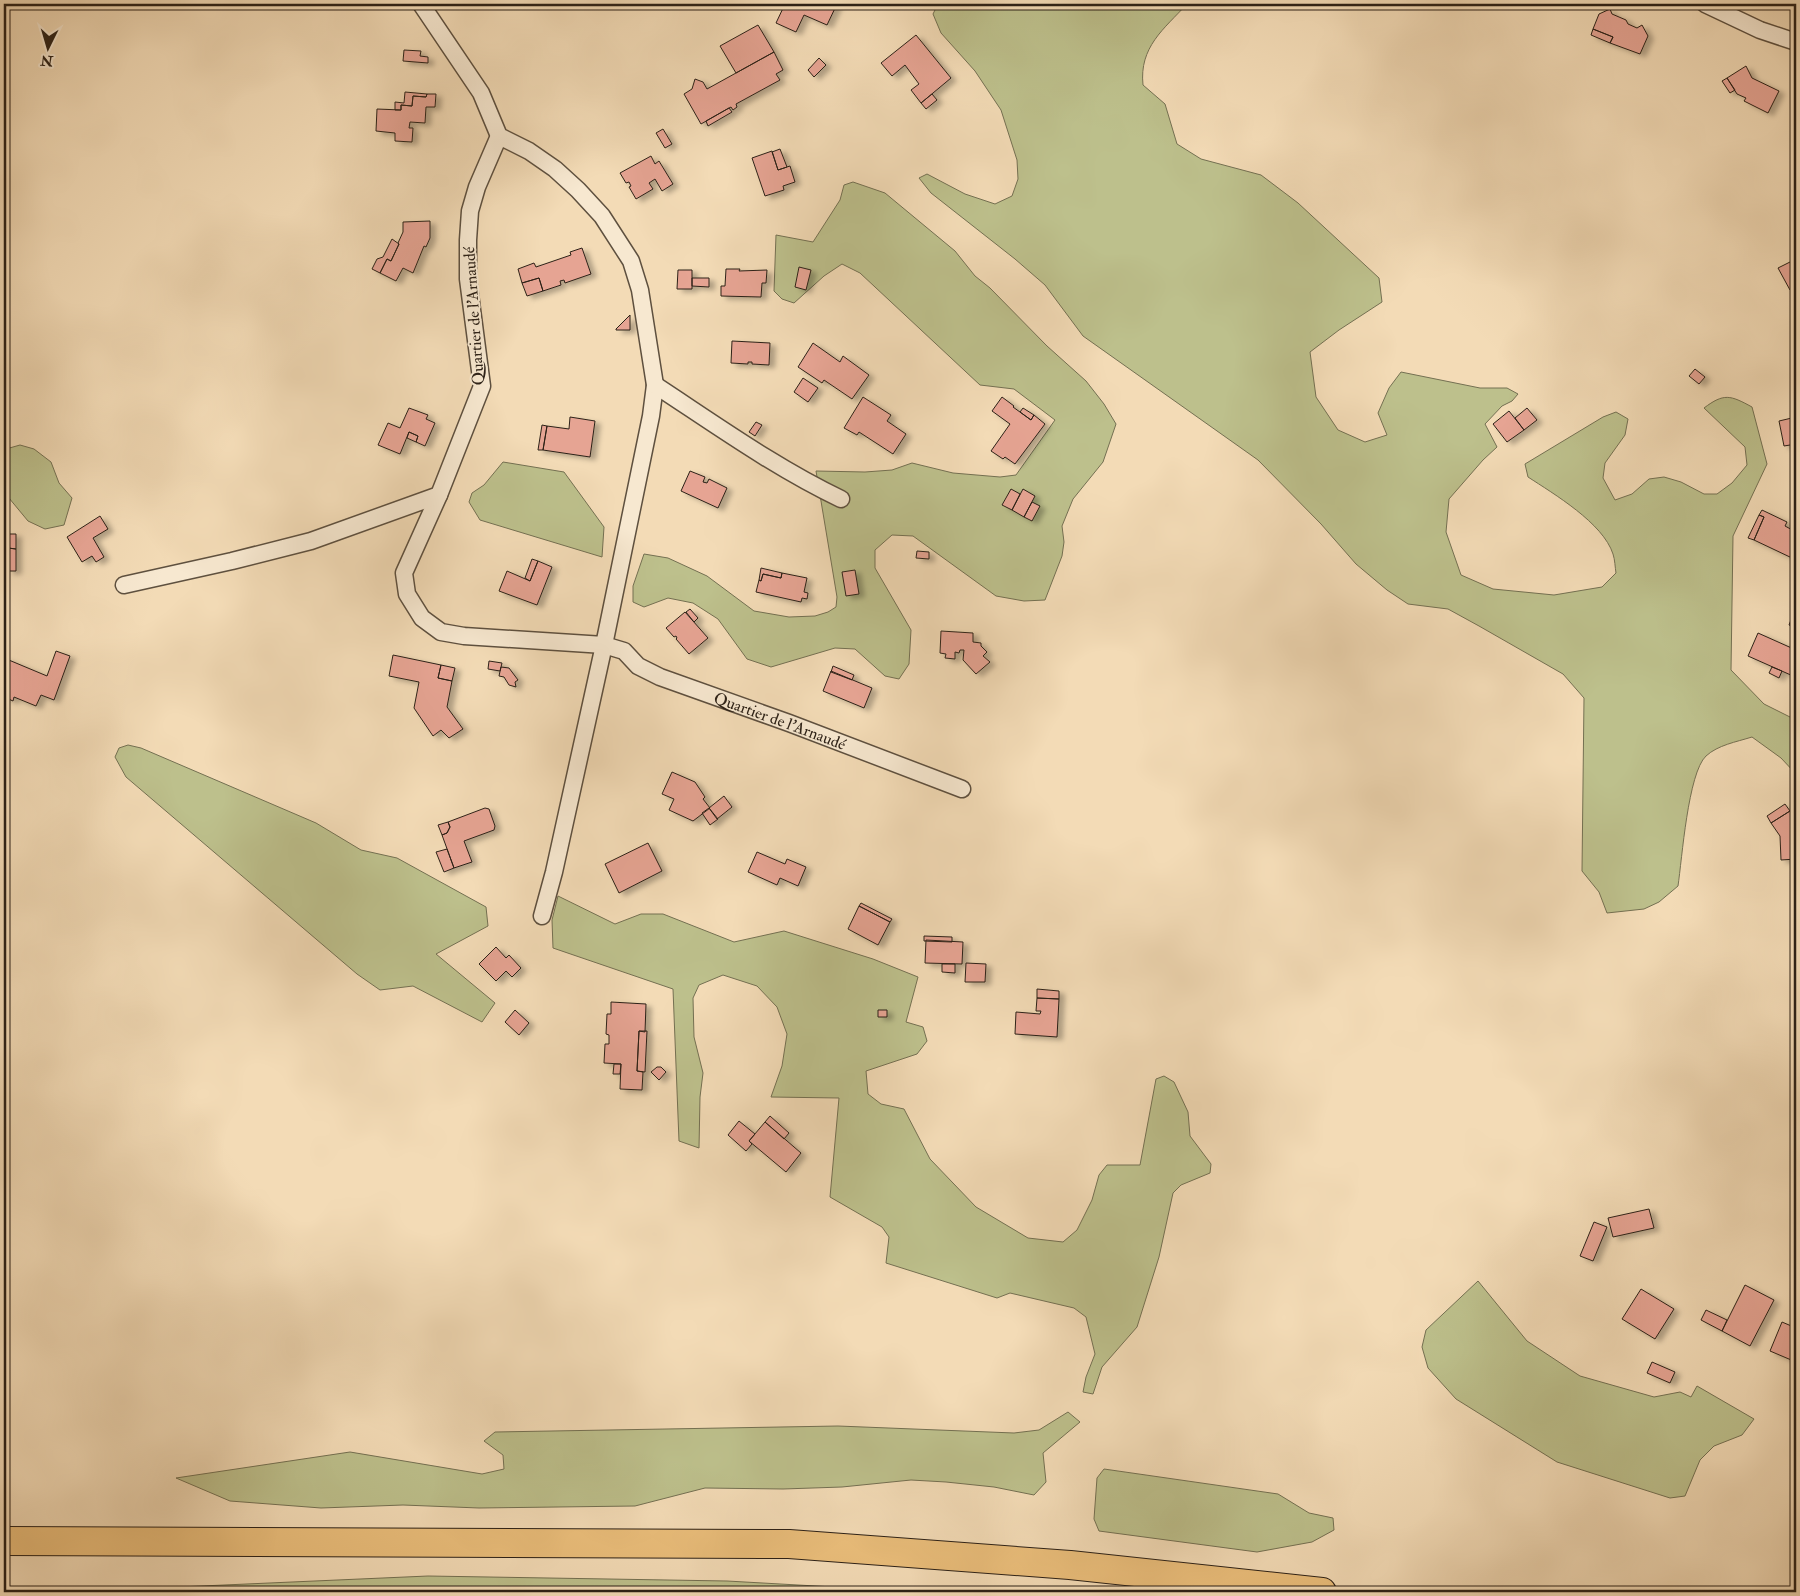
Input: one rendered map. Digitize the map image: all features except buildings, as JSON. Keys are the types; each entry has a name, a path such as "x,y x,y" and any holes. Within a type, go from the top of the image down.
{"highway":[{"path":"4,1541 789,1544 1070,1565 1322,1592"}],"street":[{"path":"421,4 482,93 499,136 529,151 555,169 578,190 602,216 631,261 640,290 655,385 652,416 604,645 554,872 542,916"},
{"path":"1705,4 1760,30 1796,42"},
{"name":"Quartier de l'Arnaudé","path":"499,136 477,187 470,210 468,279 482,386 439,495 404,573 407,594 422,618 441,632 464,636 604,645 624,651 638,666 660,677 789,723 962,789"},
{"path":"655,385 770,461 809,484 842,499"},
{"path":"124,585 311,541 439,495"}],"green space":[{"path":"938,4 1187,4 1162,31 1149,49 1143,72 1143,85 1165,104 1177,144 1201,159 1261,175 1298,203 1379,278 1382,302 1339,330 1310,352 1316,397 1338,430 1365,442 1387,435 1378,413 1389,388 1401,372 1480,388 1507,388 1518,394 1512,401 1502,406 1485,424 1497,447 1449,499 1446,532 1461,575 1493,589 1554,595 1602,587 1616,573 1614,556 1608,542 1589,520 1528,477 1525,464 1603,417 1616,412 1628,419 1625,435 1605,463 1603,478 1615,500 1632,494 1649,479 1664,477 1681,482 1704,494 1717,494 1732,483 1747,465 1745,447 1704,408 1717,400 1727,397 1752,407 1767,464 1733,536 1731,670 1764,704 1796,720 1796,774 1781,758 1752,737 1728,744 1711,752 1700,765 1690,797 1678,886 1659,902 1644,909 1607,913 1599,892 1582,871 1584,698 1563,674 1448,609 1408,604 1387,590 1356,564 1321,524 1258,460 1083,336 1045,285 931,193 919,178 927,174 965,194 995,204 1012,196 1018,179 1017,160 1001,110 975,71 941,33 933,14"},
{"path":"853,182 885,193 955,251 975,276 990,288 1047,346 1086,381 1104,404 1116,424 1103,462 1073,499 1062,526 1064,542 1062,556 1045,600 1024,601 996,596 913,536 892,535 875,550 875,568 911,630 909,664 899,679 885,676 855,649 835,648 771,667 747,659 718,619 693,603 668,598 644,607 633,602 633,586 644,554 668,558 707,576 754,611 789,617 815,616 828,612 836,607 837,597 816,471 865,472 892,470 912,463 953,473 1000,477 1016,475 1055,420 1014,389 980,385 860,273 842,264 824,276 794,303 782,299 774,291 776,235 813,242 840,200 844,185"},
{"path":"20,445 34,449 51,462 59,483 72,498 64,525 45,529 28,521 4,492 4,452 6,449"},
{"path":"503,462 564,472 604,527 602,557 480,520 469,502 472,493 484,485"},
{"path":"128,745 141,748 316,823 361,850 397,858 486,907 488,926 436,954 495,1003 482,1022 413,986 380,990 357,974 126,777 115,757 119,748"},
{"path":"558,896 615,924 641,914 663,914 734,942 784,931 873,959 918,977 906,1022 923,1027 927,1041 917,1054 866,1071 868,1094 881,1104 904,1109 930,1159 976,1207 1028,1238 1063,1242 1077,1230 1092,1200 1099,1175 1107,1165 1140,1165 1156,1079 1164,1076 1174,1082 1188,1112 1190,1136 1211,1164 1210,1173 1181,1185 1173,1193 1159,1257 1137,1327 1102,1367 1093,1394 1083,1392 1086,1377 1095,1354 1086,1317 1074,1308 1010,1293 997,1298 886,1263 889,1237 882,1227 830,1197 839,1098 771,1097 782,1066 787,1034 777,1007 757,986 723,975 699,985 693,998 694,1037 703,1073 700,1097 699,1148 679,1141 673,989 553,948 552,920"},
{"path":"1478,1281 1527,1341 1580,1376 1654,1397 1680,1392 1691,1397 1697,1386 1754,1419 1742,1435 1714,1446 1700,1460 1685,1496 1670,1498 1557,1462 1456,1399 1428,1368 1422,1347 1426,1330"},
{"path":"1068,1412 1080,1422 1043,1453 1046,1482 1034,1495 994,1487 911,1480 842,1487 783,1489 705,1488 635,1506 479,1508 403,1505 321,1508 230,1501 176,1478 350,1452 482,1474 504,1469 503,1455 484,1441 495,1432 838,1426 1014,1433 1039,1430"},
{"path":"1104,1469 1278,1494 1309,1513 1333,1518 1334,1530 1312,1542 1257,1552 1099,1531 1094,1519 1097,1478"},
{"path":"428,1576 727,1581 922,1592 4,1592 4,1590 111,1590"}]}
